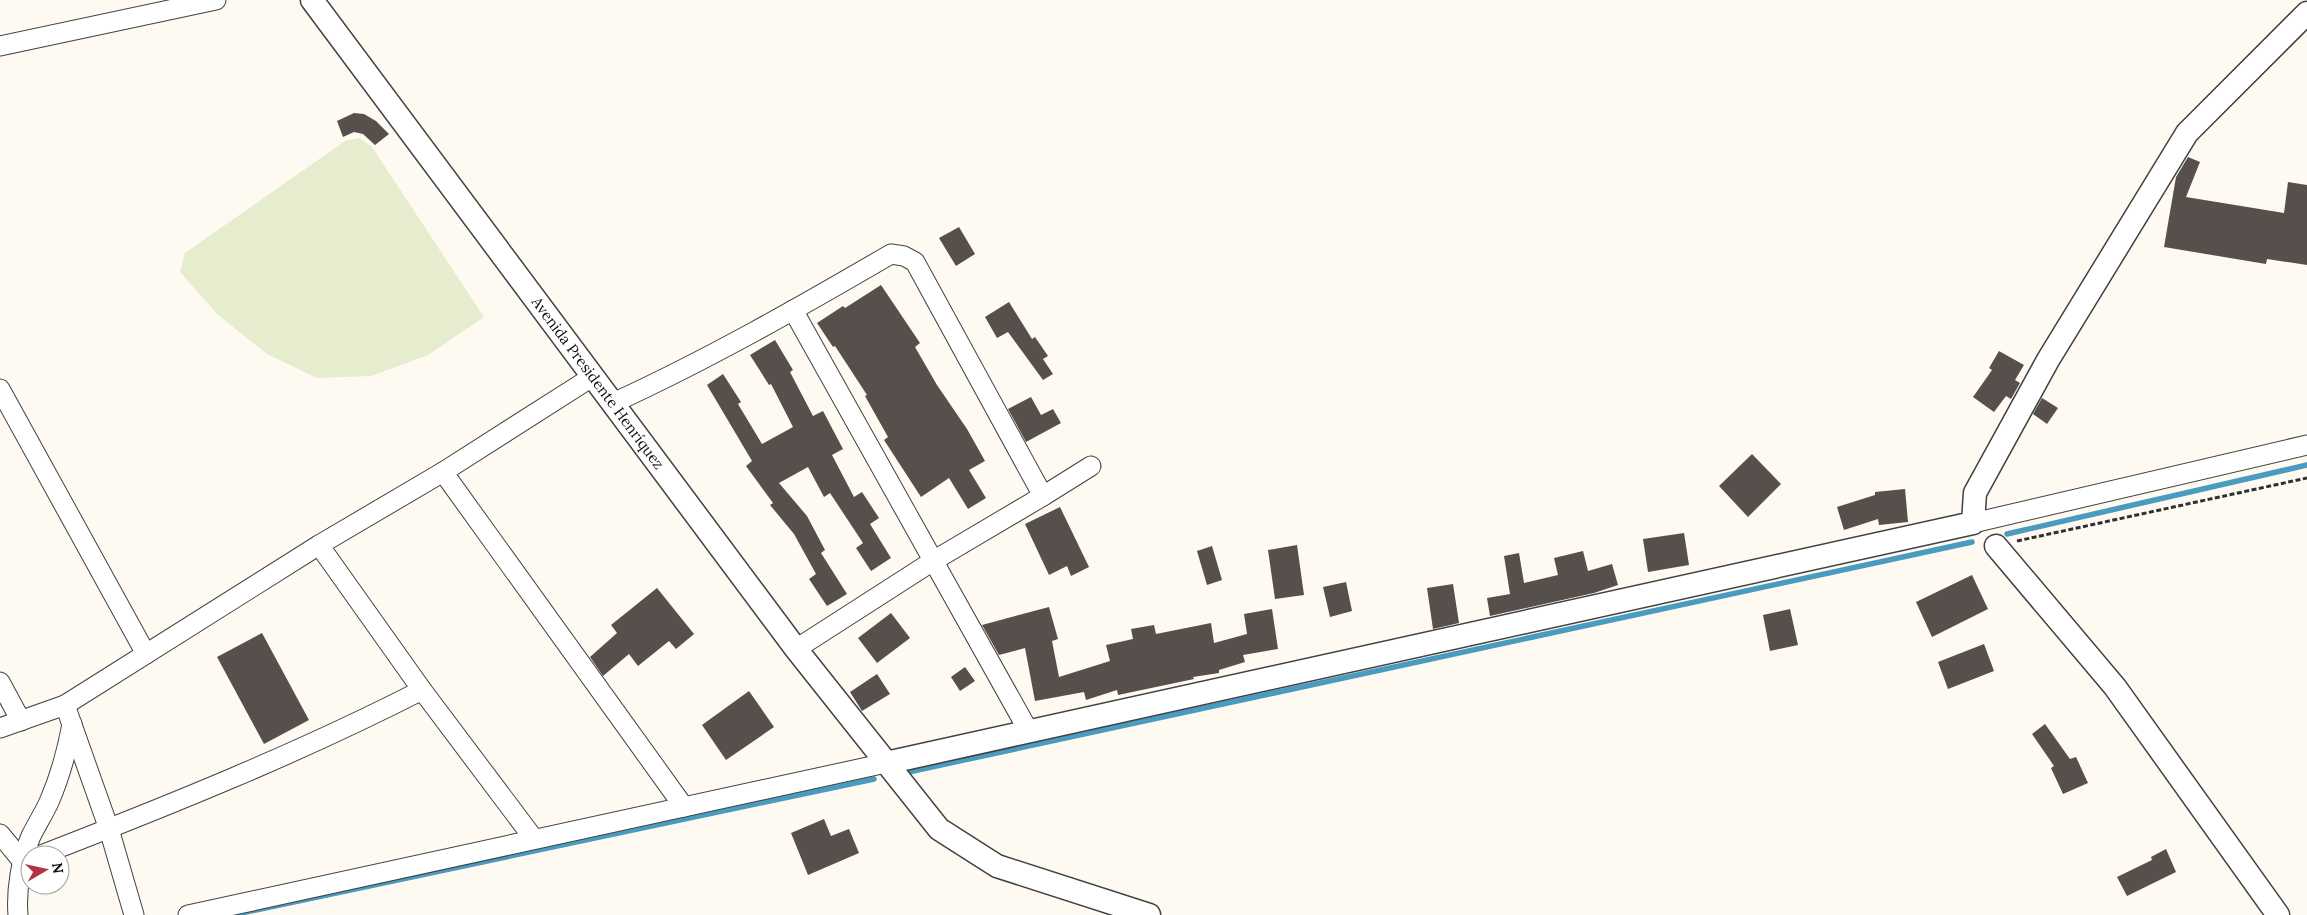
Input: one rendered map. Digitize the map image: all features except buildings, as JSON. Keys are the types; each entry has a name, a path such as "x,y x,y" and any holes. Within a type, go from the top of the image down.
{"street":[{"path":"0,46 216,0"},
{"name":"Avenida Presidente Henríquez","path":"312,0 796,649 939,829 997,866 1149,915"},
{"path":"2278,915 2115,687 1996,546 1973,523 1975,493 1979,485 2048,360 2187,133 2307,13"},
{"path":"613,403 664,380 891,254 904,256 915,262 1043,496"},
{"path":"793,310 1028,730"},
{"path":"0,728 65,705 319,545 443,472 592,377"},
{"path":"0,388 146,654"},
{"path":"188,915 1973,523 2307,445"},
{"path":"796,649 933,562 1091,466"},
{"path":"443,472 684,807"},
{"path":"319,545 422,690 534,839"},
{"path":"0,682 21,721"},
{"path":"68,845 193,796 365,719 422,690"},
{"path":"65,705 109,829 134,915"},
{"path":"30,845 31,837 49,803 61,769 72,724"},
{"path":"0,834 20,854"},
{"path":"18,915 18,886 20,880"}],"path":[{"path":"1996,546 2307,478"}],"green space":[{"path":"359,138 372,147 484,317 428,355 371,376 317,378 267,354 218,315 180,272 185,253 345,141"}],"waterway":[{"path":"2007,534 2307,465"},
{"path":"904,773 1972,542"},
{"path":"232,915 874,779"}]}
